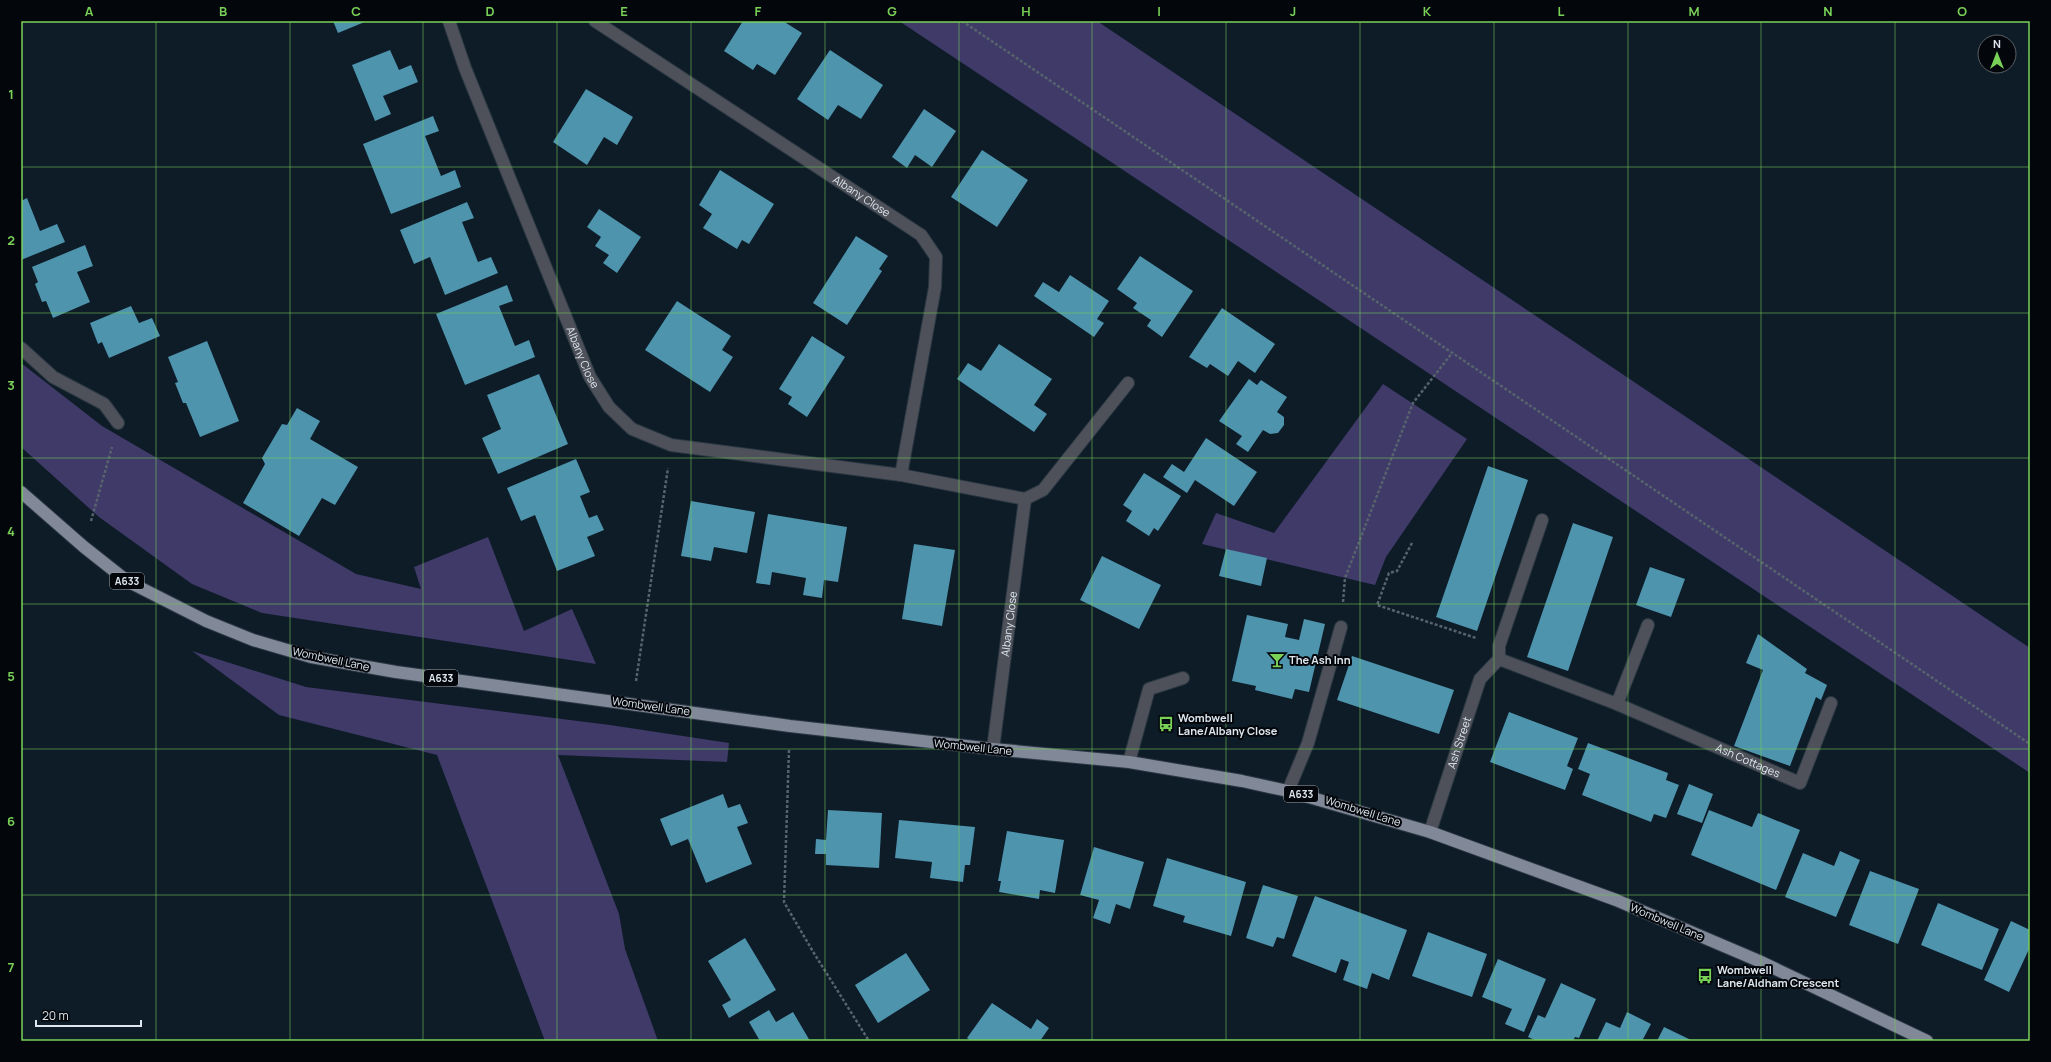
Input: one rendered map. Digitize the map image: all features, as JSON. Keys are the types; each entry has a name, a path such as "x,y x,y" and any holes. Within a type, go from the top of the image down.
{"main road":[{"name":"Wombwell Lane","path":"21,492 84,547 128,581 206,622 253,640 304,654 396,672 632,703 790,726 993,749 1129,762 1242,781 1288,791 1430,832 1623,903 1759,961 1927,1041"}],"street":[{"name":"Albany Close","path":"449,21 465,68 590,377 608,407 632,429 672,445 901,475 1025,499 993,749"},
{"name":"Albany Close","path":"595,21 921,235 936,257 935,287 901,475"},
{"path":"21,348 53,377 104,404 118,422"},
{"path":"1025,499 1043,490 1128,383"},
{"path":"1542,520 1499,646 1499,659 1617,704 1648,625"},
{"path":"1288,791 1308,743 1341,627"},
{"name":"Ash Street","path":"1430,832 1480,679 1499,659"},
{"path":"1129,762 1149,689 1183,678"},
{"name":"Ash Cottages","path":"1617,704 1800,783 1831,703"}],"path":[{"path":"962,21 2030,744"},
{"path":"1341,627 1345,578 1413,403 1452,353"},
{"path":"84,547 118,422"},
{"path":"632,703 672,445"},
{"path":"1412,543 1397,571 1389,573 1377,605 1499,646"},
{"path":"790,726 784,902 869,1041"}],"shaded area":[{"path":"899,21 1097,21 2030,648 2030,773"},
{"path":"21,363 102,426 356,574 421,589 414,567 488,537 524,631 572,609 596,664 262,613 192,584 99,517 21,447"},
{"path":"1383,384 1467,439 1386,557 1375,585 1202,544 1216,513 1274,533"},
{"path":"192,651 306,687 610,725 729,743 727,762 558,755 619,914 625,949 658,1041 545,1041 437,755 279,715"}],"building":[{"path":"333,21 367,21 338,33"},
{"path":"743,21 783,21 802,33 775,75 757,64 753,70 724,51"},
{"path":"390,50 399,70 411,65 418,82 383,96 391,114 375,121 352,65"},
{"path":"830,50 883,85 861,119 838,105 828,120 797,99"},
{"path":"586,89 633,117 617,145 604,137 587,165 553,142"},
{"path":"924,109 956,131 932,167 915,155 907,168 892,157"},
{"path":"433,116 439,131 425,136 441,176 455,170 461,187 391,214 363,144"},
{"path":"982,150 1028,180 997,227 951,197"},
{"path":"720,170 774,204 749,244 742,240 737,249 703,228 712,214 699,205"},
{"path":"27,198 40,231 57,224 65,242 21,260 21,201"},
{"path":"467,202 474,218 462,222 478,262 491,257 498,273 445,295 430,257 414,264 400,230"},
{"path":"599,209 641,237 617,273 603,263 609,255 595,246 601,237 587,227"},
{"path":"856,236 888,256 879,269 882,271 847,325 813,303"},
{"path":"85,245 93,266 77,272 90,302 53,318 46,301 42,302 35,284 38,282 32,267"},
{"path":"1140,256 1193,291 1162,337 1147,326 1151,320 1133,308 1137,303 1117,289"},
{"path":"1070,275 1109,301 1097,319 1104,323 1094,337 1034,296 1043,282 1059,292"},
{"path":"507,285 513,301 499,306 515,346 529,340 535,357 465,385 436,314"},
{"path":"677,301 731,336 722,350 733,357 710,392 645,350"},
{"path":"131,306 139,323 152,318 160,336 109,358 102,342 98,344 90,323"},
{"path":"1222,308 1275,344 1255,373 1238,361 1228,376 1210,364 1207,368 1189,357"},
{"path":"812,336 845,357 807,417 788,404 792,397 779,389"},
{"path":"207,341 239,421 200,437 186,403 183,403 175,383 178,382 168,357"},
{"path":"999,344 1052,379 1034,405 1047,414 1034,432 957,379 968,363 981,371"},
{"path":"539,374 568,444 498,474 482,438 501,429 487,395"},
{"path":"1249,379 1257,385 1261,380 1287,397 1277,412 1284,417 1284,425 1278,433 1270,434 1263,430 1248,452 1236,444 1242,436 1219,421"},
{"path":"297,408 320,421 310,439 358,467 335,505 322,498 299,536 243,503 265,464 262,458 282,424 287,425"},
{"path":"1206,438 1257,472 1234,506 1195,480 1187,493 1163,477 1172,464 1184,472"},
{"path":"576,459 590,492 580,496 589,518 597,515 604,530 587,537 595,556 557,571 535,515 521,521 507,488"},
{"path":"1488,466 1528,480 1477,631 1436,617"},
{"path":"1144,473 1181,496 1158,531 1154,528 1149,536 1126,521 1132,511 1123,505"},
{"path":"691,501 755,512 747,553 714,547 711,561 681,556"},
{"path":"768,514 847,527 838,582 824,580 822,598 803,595 806,578 772,572 770,585 756,583"},
{"path":"1573,523 1613,537 1568,671 1527,657"},
{"path":"914,544 955,550 942,626 902,619"},
{"path":"1226,549 1267,558 1261,586 1219,576"},
{"path":"1102,556 1161,585 1139,629 1080,600"},
{"path":"1650,567 1685,579 1671,617 1636,605"},
{"name":"The Ash Inn","path":"1247,615 1288,624 1285,637 1299,640 1304,619 1325,624 1309,692 1295,689 1292,699 1255,690 1256,686 1232,681"},
{"path":"1758,634 1807,669 1805,673 1827,685 1821,700 1816,697 1790,766 1734,746 1763,670 1746,663"},
{"path":"1352,656 1454,690 1439,734 1337,700"},
{"path":"1509,712 1578,738 1567,766 1573,769 1565,790 1490,762"},
{"path":"1588,743 1668,773 1666,780 1679,785 1666,818 1654,814 1651,822 1582,795 1590,774 1578,769"},
{"path":"1689,784 1713,794 1702,823 1677,814"},
{"path":"723,794 728,808 740,804 748,823 737,827 752,864 706,883 688,839 671,846 660,819"},
{"path":"828,810 882,813 879,868 826,865 826,854 815,854 816,839 826,840"},
{"path":"1709,810 1752,827 1758,813 1800,830 1776,890 1691,855"},
{"path":"899,820 975,827 970,865 965,865 963,882 930,878 932,862 895,858"},
{"path":"1007,831 1064,840 1055,893 1040,890 1039,899 999,892 1001,881 998,881"},
{"path":"1094,847 1144,862 1130,909 1116,904 1110,924 1093,918 1099,900 1080,895"},
{"path":"1840,851 1860,860 1836,917 1785,897 1803,853 1834,866"},
{"path":"1167,858 1246,882 1231,936 1183,922 1185,916 1153,906"},
{"path":"1870,871 1919,889 1898,944 1849,925"},
{"path":"1263,885 1298,896 1284,939 1277,937 1273,947 1246,938"},
{"path":"1315,896 1407,930 1389,980 1372,973 1367,989 1343,980 1349,962 1341,959 1336,973 1292,956"},
{"path":"1938,903 1999,929 1982,970 1921,945"},
{"path":"2011,921 2030,930 2030,947 2009,992 1984,980"},
{"path":"1428,932 1487,954 1472,997 1412,976"},
{"path":"745,938 776,990 729,1018 722,1005 731,1000 708,961"},
{"path":"906,953 930,990 878,1023 855,985"},
{"path":"1498,959 1546,979 1524,1032 1505,1024 1512,1009 1482,997"},
{"path":"1561,983 1596,999 1579,1038 1575,1037 1573,1041 1537,1041 1528,1037 1538,1015 1545,1018"},
{"path":"992,1003 1031,1029 1037,1019 1049,1028 1040,1041 971,1041 967,1038"},
{"path":"769,1010 776,1022 793,1012 810,1041 760,1041 749,1022"},
{"path":"1627,1012 1651,1024 1642,1041 1597,1041 1606,1022 1620,1028"},
{"path":"1664,1027 1693,1041 1657,1041"}],"place":[{"name":"The Ash Inn","path":"1277,660"},
{"name":"Wombwell Lane/Albany Close","path":"1166,724"},
{"name":"Wombwell Lane/Aldham Crescent","path":"1705,976"}]}
